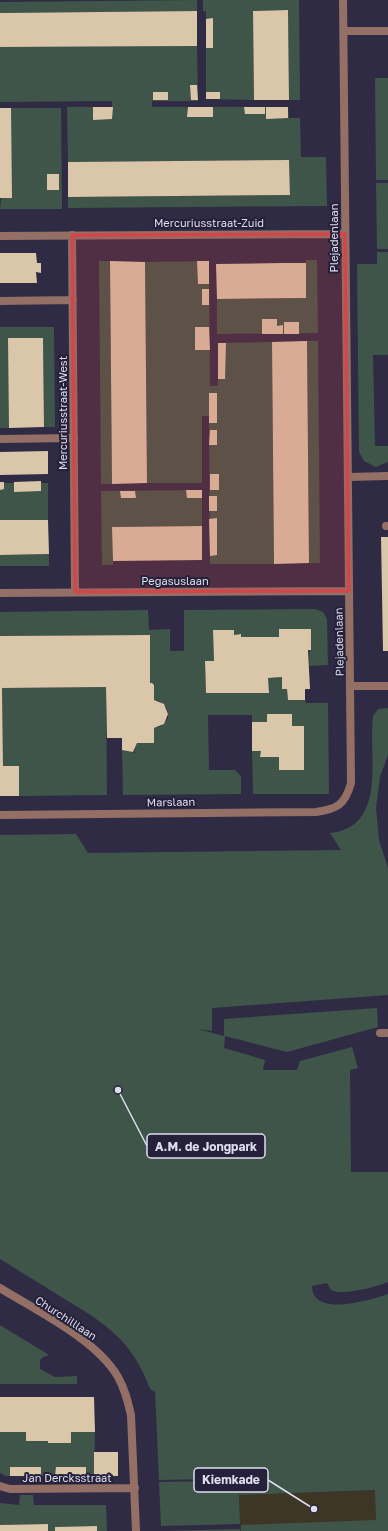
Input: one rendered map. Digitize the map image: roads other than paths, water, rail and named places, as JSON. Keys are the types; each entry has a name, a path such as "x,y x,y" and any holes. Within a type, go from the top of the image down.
{"street":[{"name":"Plejadenlaan","path":"341,805 348,794 350,783 343,0"},
{"path":"344,31 388,31"},
{"name":"Mercuriusstraat-Zuid","path":"0,236 72,234 345,234"},
{"name":"Mercuriusstraat-West","path":"72,234 75,592"},
{"path":"0,301 73,300"},
{"path":"0,439 74,438"},
{"path":"348,476 388,476"},
{"name":"Pegasuslaan","path":"0,593 349,591"},
{"path":"350,686 388,686"},
{"name":"Marslaan","path":"0,815 316,812 330,810 341,805"},
{"name":"Churchilllaan","path":"0,1288 80,1337 105,1359 118,1377 127,1398 131,1414 136,1531"},
{"name":"Jan Dercksstraat","path":"0,1486 16,1489 135,1488"}],"place":[{"name":"A.M. de Jongpark","path":"118,1090"},
{"name":"Kiemkade","path":"314,1509"}]}
